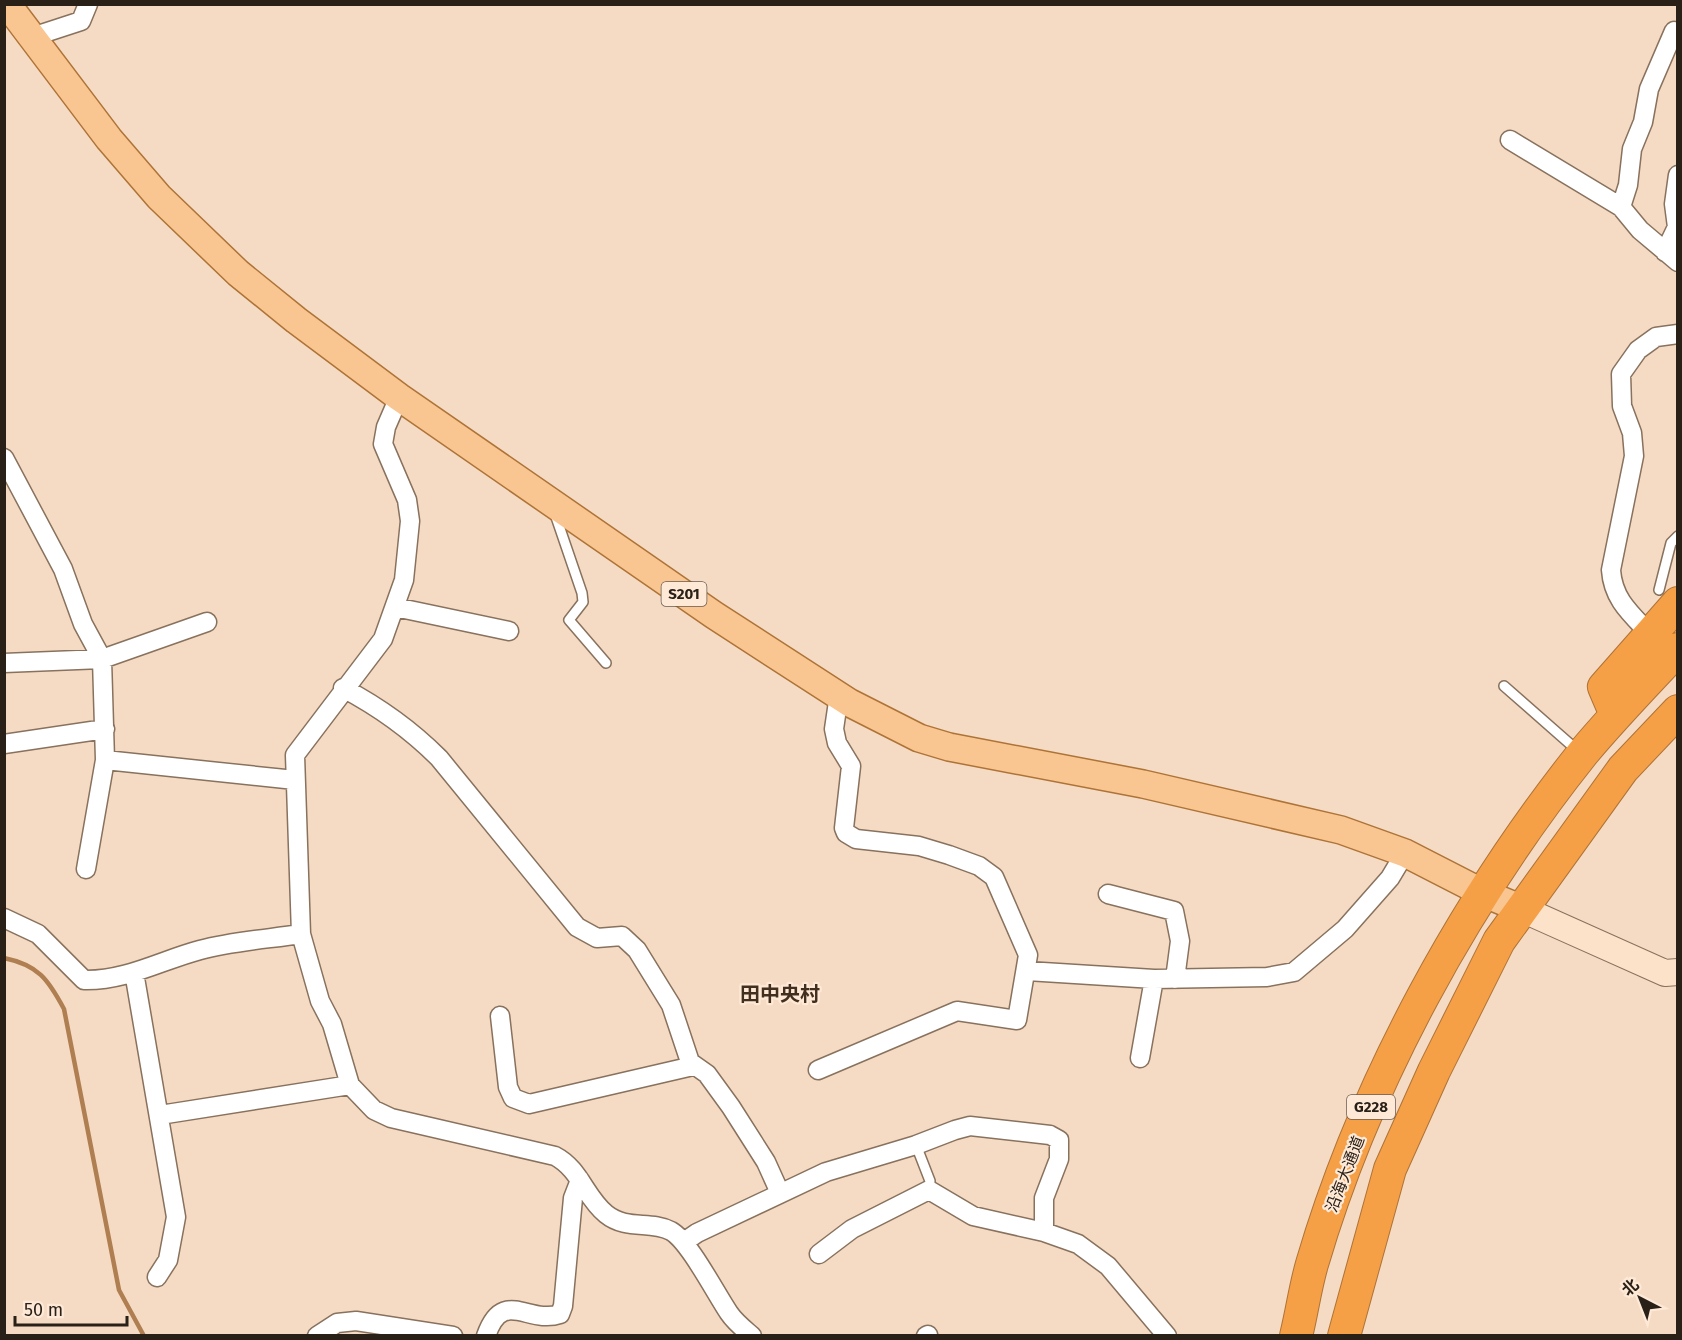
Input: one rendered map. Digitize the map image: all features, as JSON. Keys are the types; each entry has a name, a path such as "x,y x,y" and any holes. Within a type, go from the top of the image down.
{"highway":[{"path":"1616,715 1604,687 1650,634 1668,596"},
{"name":"G228","path":"1483,893 1582,754 1677,649"},
{"name":"G228","path":"1344,1335 1390,1169 1434,1071 1499,941 1623,769 1664,735 1677,711"},
{"name":"沿海大通道","path":"1296,1335 1312,1266 1343,1173 1421,1004 1483,893"}],"main road":[{"name":"S201","path":"7,4 117,148 186,225 254,287 399,397 714,615 839,695 894,726 949,747 1143,784 1311,822 1405,854 1483,893 1522,909"},
{"path":"1522,909 1665,973 1677,972"}],"street":[{"path":"32,37 81,21 88,4"},
{"path":"1621,207 1628,185 1632,148 1643,122 1649,89 1674,31"},
{"path":"1510,140 1621,207 1640,230 1671,257 1677,227 1674,204 1677,175"},
{"path":"1650,634 1619,602 1612,586 1611,570 1634,456 1632,433 1622,406 1621,374 1638,350 1656,337 1677,334"},
{"path":"399,397 386,427 383,444 407,500 411,521 404,580 383,639 295,755 301,934 320,1001 332,1024 350,1085 374,1110 391,1118 555,1156 569,1163 607,1215 629,1226 652,1226 671,1231 684,1242 731,1316 752,1335"},
{"path":"6,464 63,569 83,624 102,659 105,760 86,869"},
{"path":"395,607 509,631"},
{"path":"4,663 102,659 207,622"},
{"path":"344,688 420,739 439,758 577,927 597,938 622,936 637,950 671,1005 693,1066 706,1074 730,1107 766,1162 780,1193"},
{"path":"818,1070 957,1011 1017,1020 1028,955 1020,932 994,877 979,867 920,846 856,839 846,833 844,828 851,766 837,743 834,729 839,695"},
{"path":"4,744 105,729"},
{"path":"105,760 295,780"},
{"path":"1027,971 1154,979 1267,977 1294,972 1345,929 1390,878 1405,854"},
{"path":"1108,894 1174,911 1180,941 1175,979"},
{"path":"4,918 39,934 84,980 103,980 134,972 202,949 301,934"},
{"path":"134,972 176,1217 168,1260 157,1277"},
{"path":"1140,1058 1154,979"},
{"path":"500,1016 508,1087 513,1098 529,1104 693,1066"},
{"path":"160,1115 350,1085"},
{"path":"684,1242 697,1233 826,1172 970,1126 1050,1135 1059,1140 1059,1159 1044,1198 1044,1232"},
{"path":"486,1335 492,1318 498,1313 511,1309 551,1317 560,1314 573,1198 580,1180"},
{"path":"819,1254 852,1229 929,1190 973,1216 1044,1232 1078,1244 1108,1266 1167,1335"},
{"path":"317,1335 337,1323 357,1321 453,1335"}],"lane":[{"path":"550,501 582,593 583,602 569,620 606,663"},
{"path":"1668,596 1671,543 1677,536"},
{"path":"1504,686 1582,754"},
{"path":"916,1145 930,1181 929,1190"}],"waterway":[{"path":"4,958 34,969 53,989 64,1009 119,1290 144,1336"}],"district":[{"name":"田中央村","path":"780,994"}]}
